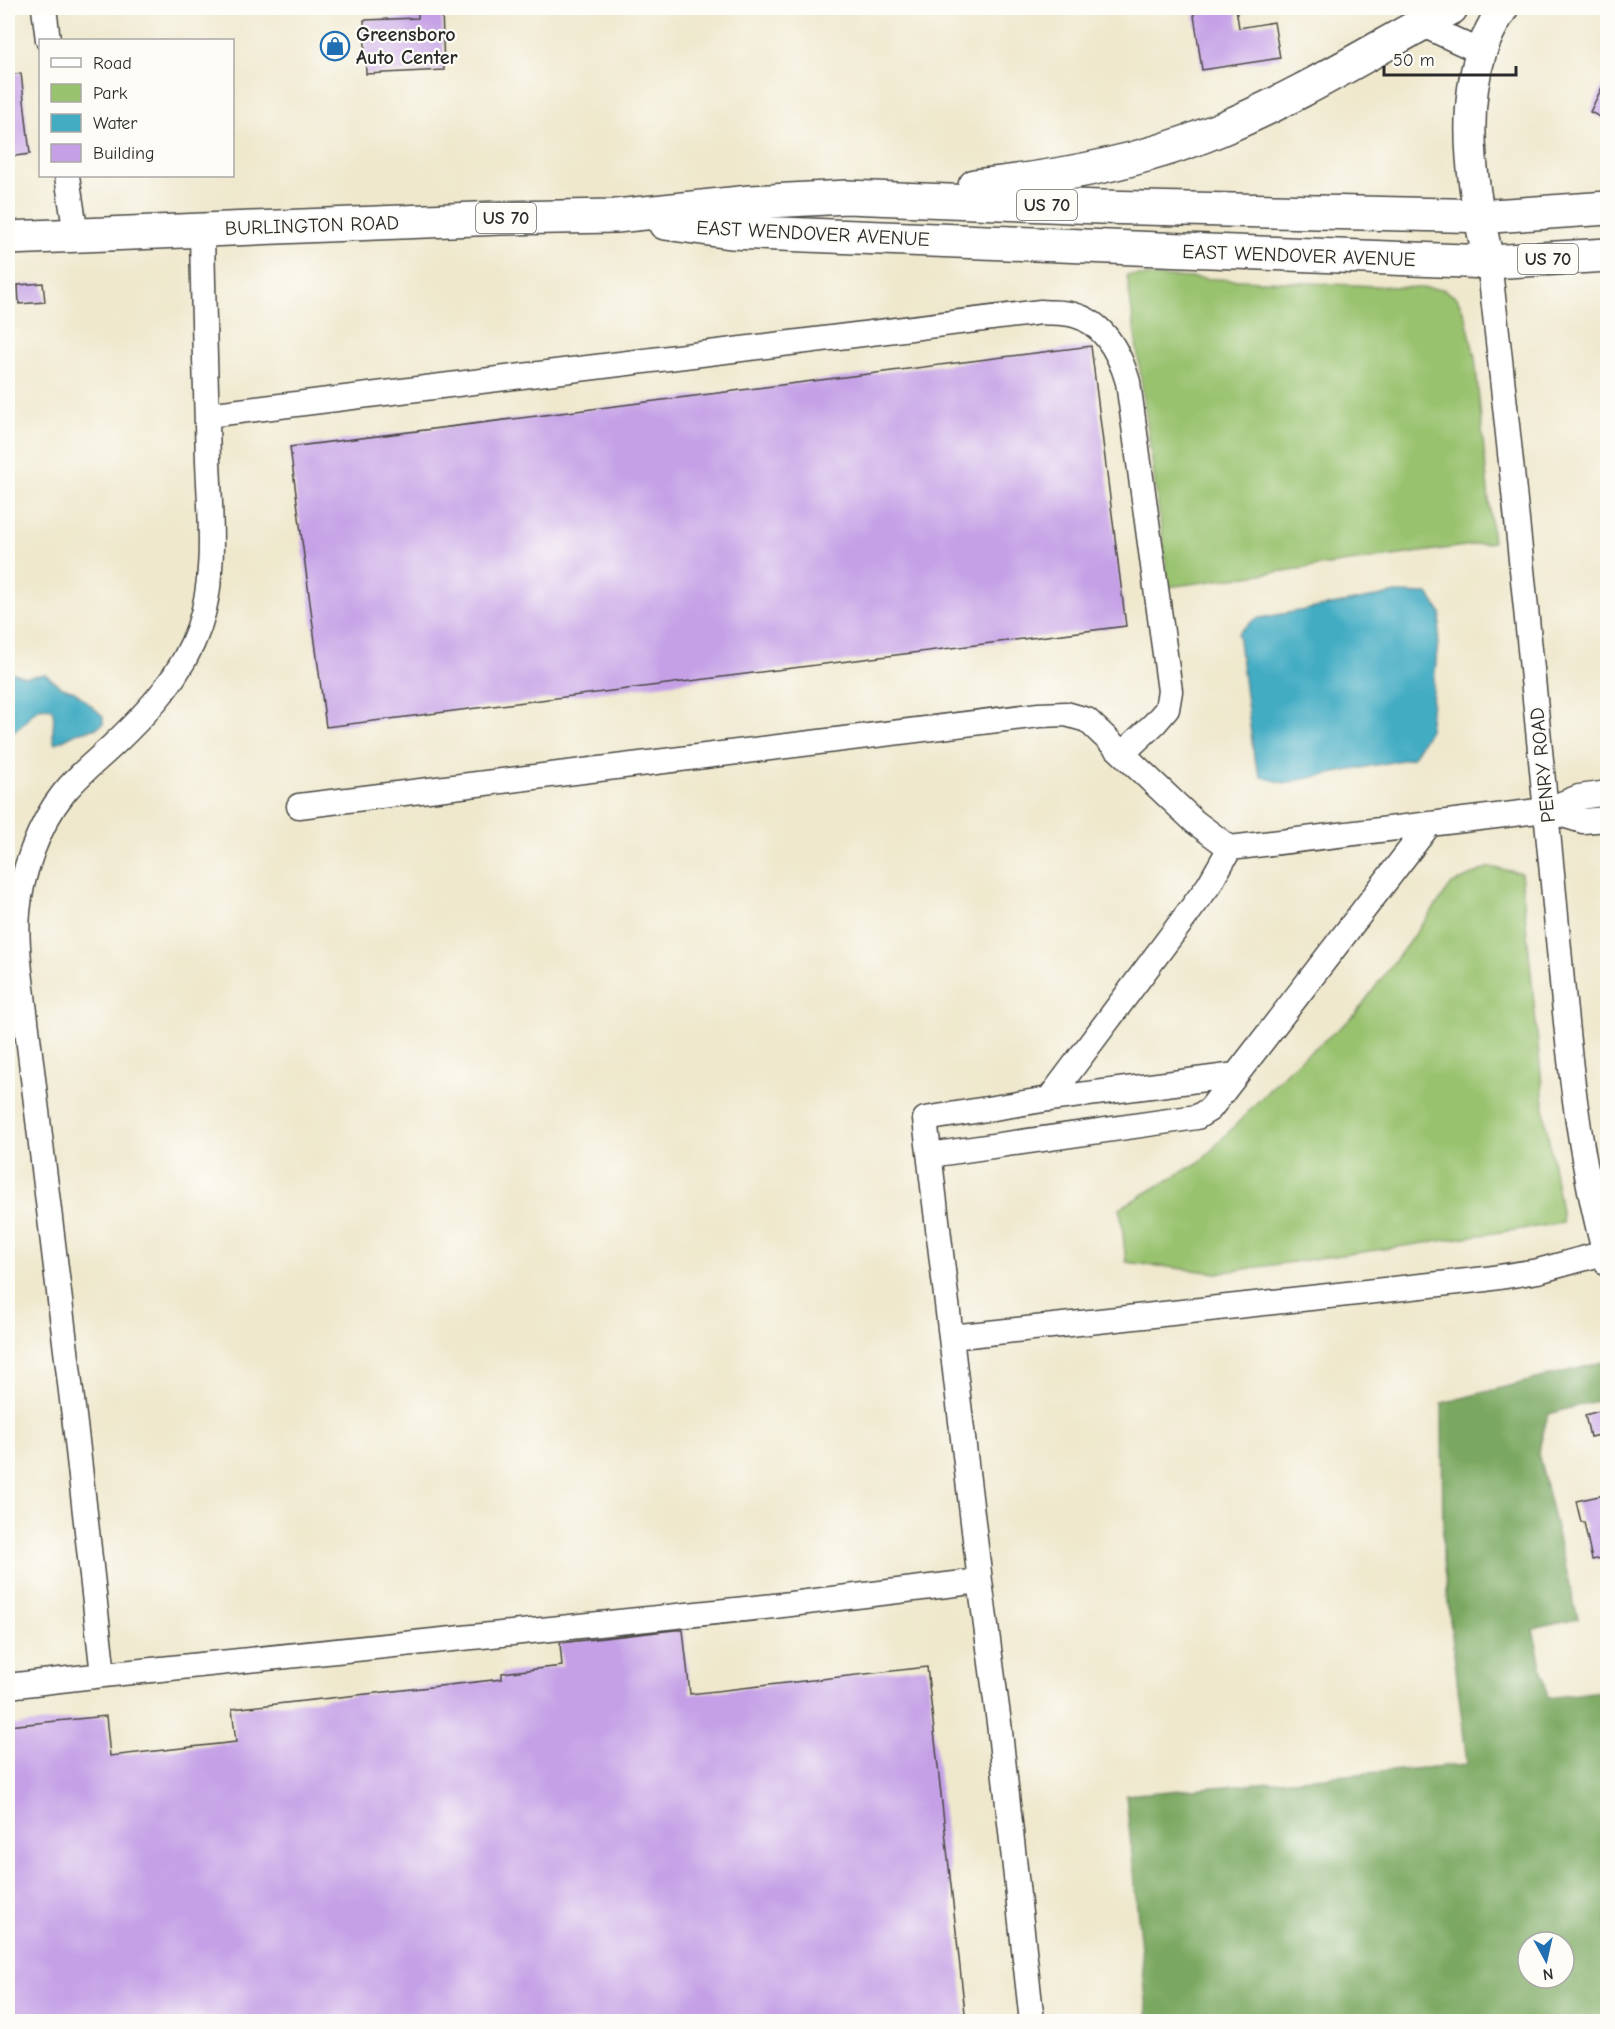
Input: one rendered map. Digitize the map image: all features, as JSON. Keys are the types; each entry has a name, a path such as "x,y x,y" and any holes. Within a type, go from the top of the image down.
{"highway":[{"path":"847,197 1018,182 1103,167 1141,157 1207,135 1251,116 1451,8"},
{"name":"EAST WENDOVER AVENUE","path":"616,216 750,202 847,197 1054,205 1485,216 1608,208"},
{"name":"EAST WENDOVER AVENUE","path":"616,216 731,232 1489,262 1608,255"},
{"name":"BURLINGTON ROAD","path":"8,238 500,218 616,216"}],"main road":[{"path":"1489,262 1485,216 1470,119 1474,80 1481,52 1503,8"},
{"path":"1485,216 1492,88 1499,58 1522,8"}],"street":[{"path":"44,8 48,39"},
{"path":"1421,24 1481,52"},
{"path":"67,177 76,235"},
{"path":"103,1675 16,940 18,910 24,878 33,849 62,795 153,706 169,686 186,657 205,608 211,547 202,229"},
{"name":"PENRY ROAD","path":"1489,262 1577,1110 1586,1170 1606,1259"},
{"path":"207,415 1041,312 1074,315 1092,324 1110,341 1122,362 1128,382 1170,692 1167,710 1123,753"},
{"path":"299,806 1039,715 1066,714 1087,720 1195,822 1230,848 1546,810 1579,796 1608,792"},
{"path":"1546,810 1583,821 1608,819"},
{"path":"930,1155 1197,1117 1210,1109 1429,825"},
{"path":"1049,1099 1209,885 1230,848"},
{"path":"1032,2022 999,1723 925,1119 1049,1099 1236,1075"},
{"path":"951,1337 1486,1279 1606,1259"},
{"path":"8,1686 750,1608 980,1581"}],"green space":[{"path":"1127,275 1443,289 1457,298 1466,317 1475,358 1493,542 1169,587"},
{"path":"1489,867 1521,873 1546,1124 1563,1223 1217,1273 1126,1262 1120,1208 1201,1161 1289,1069 1353,1017 1452,884"},
{"path":"1607,1361 1607,1398 1548,1414 1538,1453 1578,1619 1533,1629 1548,1698 1607,1690 1607,2021 1148,2021 1126,1795 1467,1764 1443,1560 1442,1403"}],"water":[{"path":"1397,593 1428,594 1441,613 1429,731 1412,758 1284,783 1261,777 1254,757 1238,633 1255,619"},
{"path":"8,671 26,677 45,674 60,686 74,691 103,716 103,724 94,729 76,733 55,744 52,709 42,707 8,736"}],"building":[{"path":"418,8 442,8 444,70 366,74 364,20 418,18"},
{"path":"1193,8 1236,8 1239,28 1274,22 1280,58 1202,70"},
{"path":"21,73 30,154 8,157 8,75"},
{"path":"1608,75 1608,121 1590,112"},
{"path":"43,283 45,302 19,304 18,285"},
{"path":"1091,346 1126,626 326,727 290,447"},
{"path":"1603,1410 1608,1433 1590,1437 1585,1415"},
{"path":"1608,1494 1608,1557 1592,1560 1584,1522 1581,1522 1576,1501"},
{"path":"683,1630 690,1694 927,1667 966,2022 8,2022 8,1726 106,1716 110,1756 236,1742 232,1709 502,1679 502,1673 562,1666 560,1643"}],"place":[{"name":"Greensboro Auto Center","path":"335,46"}]}
